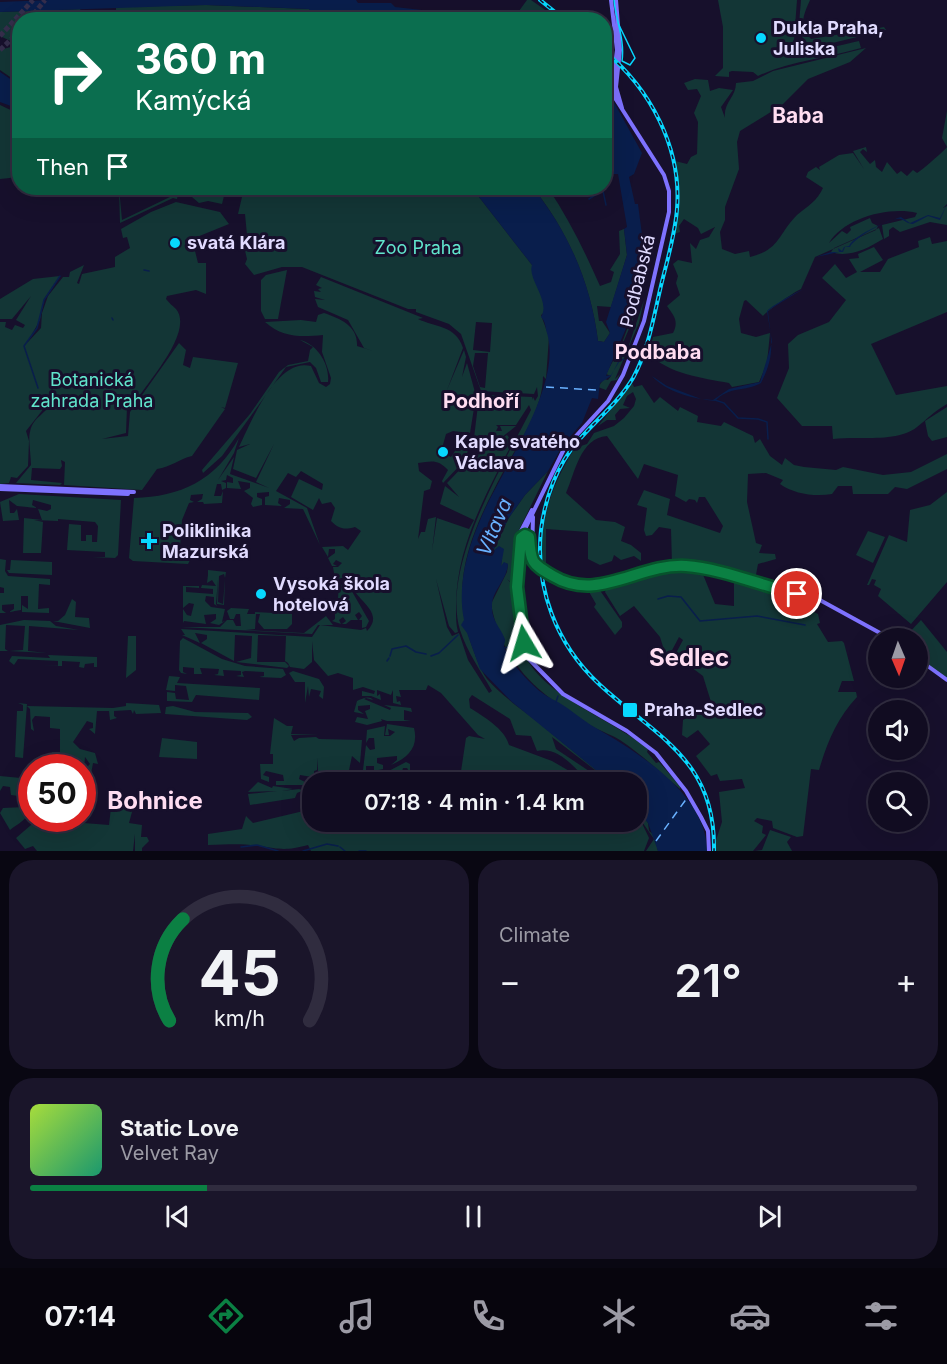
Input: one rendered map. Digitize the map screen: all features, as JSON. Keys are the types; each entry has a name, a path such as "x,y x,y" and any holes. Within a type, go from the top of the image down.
{"main road":[{"name":"Podbabská","path":"527,532 536,505 564,449 608,401 623,375 643,323 669,212 669,191 666,178 615,98 613,88 617,50 611,0"},
{"name":"Podbabská","path":"616,0 620,50 616,84 623,111"},
{"path":"0,487 134,492"},
{"path":"0,487 128,494"},
{"path":"520,548 518,540 521,530 536,505"},
{"path":"532,554 533,515"},
{"path":"527,532 521,538 517,587 527,657 563,694 627,731 656,753 686,791 702,817 709,836 709,851"},
{"path":"527,532 535,565 565,583 583,587 617,581 660,568 693,567 818,599 871,628"},
{"path":"527,532 535,565"},
{"path":"928,666 947,680"}],"green space":[{"path":"527,0 531,0 548,12 521,12 519,11"},
{"name":"Dukla Praha, Juliska","path":"718,0 797,0 794,40 818,48 859,41 861,48 796,63 758,76 753,72 732,71 729,72 729,77 715,76 723,68 723,27"},
{"path":"801,0 810,0 803,24 811,39 884,27 886,30 820,46 811,45 802,36 800,30"},
{"path":"206,5 309,9 312,12 119,12 138,11 116,11 116,7"},
{"path":"80,9 82,12 12,12 12,42 0,36 0,12"},
{"path":"12,47 12,78 0,70 0,50"},
{"path":"866,48 850,62 808,79 782,105 740,131 737,142 739,169 725,207 725,220 720,232 722,249 735,254 749,251 750,257 773,246 797,215 821,193 823,188 806,177 808,172 816,167 820,170 819,167 839,155 853,153 864,169 853,151 866,147 867,152 863,149 860,152 870,164 875,160 876,167 882,172 887,162 897,174 901,171 907,176 913,170 917,173 947,147 947,204 943,208 947,206 947,225 930,222 900,232 893,227 889,230 889,236 884,239 882,225 915,217 917,213 894,211 868,216 845,227 829,243 842,231 847,234 851,230 850,227 870,218 872,223 878,226 876,230 815,257 801,289 781,301 763,316 746,300 744,301 739,319 741,333 756,337 770,333 767,363 759,382 732,387 729,383 697,377 665,366 649,353 653,337 673,333 676,325 674,316 667,306 680,295 676,283 678,276 673,264 678,260 692,263 690,243 696,249 700,240 709,237 715,227 701,234 698,228 684,219 679,226 680,232 674,234 679,199 675,161 687,164 691,157 697,154 698,122 694,113 701,96 697,89 688,90 684,83 695,79 708,80 710,91 719,88 733,90 721,107 725,118 726,108 736,83 753,81 773,71"},
{"path":"0,105 12,111 12,178 0,179"},
{"path":"947,111 947,147 942,138"},
{"path":"119,195 122,220 172,195 178,195 177,199 173,198 120,223"},
{"path":"183,195 224,195 222,204 208,201 199,203 192,197"},
{"name":"Zoo Praha","path":"239,195 477,195 532,265 544,306 545,312 541,315 549,337 546,379 543,376 539,402 534,414 491,495 473,537 463,578 462,600 465,623 477,659 487,679 505,697 599,772 552,737 556,749 590,772 579,772 556,753 537,751 531,736 516,735 510,719 472,695 469,699 470,708 498,728 509,745 552,761 571,772 461,772 466,738 469,736 485,739 478,735 441,693 428,685 426,690 399,690 401,697 396,696 397,702 400,701 401,705 393,703 393,690 391,695 377,690 377,696 380,694 381,700 371,696 362,696 362,691 374,694 375,691 363,687 353,690 353,678 338,673 328,676 314,660 312,641 312,662 304,669 290,667 285,661 286,636 258,635 257,662 285,662 289,666 287,668 236,662 251,658 252,636 235,635 234,661 201,643 207,639 207,635 195,633 200,643 182,635 185,635 181,629 312,637 320,625 361,630 366,628 367,631 373,618 368,606 351,584 342,582 346,581 345,577 338,579 337,574 336,579 341,582 335,579 333,567 338,567 342,563 336,560 333,564 337,566 332,566 328,558 335,553 335,549 329,549 328,557 322,547 343,546 348,550 361,531 355,527 342,528 331,521 335,508 331,502 322,504 319,498 313,510 291,497 299,479 322,490 323,484 301,471 296,477 288,473 276,491 307,508 320,545 303,509 284,508 290,504 290,500 279,498 278,503 282,506 265,505 265,497 269,496 269,492 257,493 257,497 262,499 262,505 253,507 251,504 253,498 244,491 250,488 250,483 238,481 241,489 227,488 227,482 233,483 233,478 227,475 226,480 221,481 226,483 226,488 222,490 221,484 217,484 214,496 221,496 223,491 222,503 204,504 197,502 202,499 203,494 191,495 190,500 194,502 189,503 182,520 179,561 185,561 186,550 188,550 187,553 193,554 188,564 133,561 129,558 134,498 167,494 195,483 219,465 239,438 234,453 218,480 234,457 230,474 269,488 256,482 274,444 256,478 233,469 237,450 250,444 239,447 258,408 276,381 287,371 299,366 311,366 319,383 326,387 330,384 331,378 322,352 323,335 285,334 265,322 301,320 316,322 318,315 324,313 351,328 357,339 357,346 373,351 364,348 348,320 318,307 315,299 325,300 315,297 314,291 321,292 318,289 322,288 316,285 321,277 423,318 418,319 450,331 460,340 463,348 447,390 464,350 466,357 462,377 467,363 476,396 470,433 453,431 446,434 441,452 451,457 455,451 454,446 469,444 466,459 443,483 448,470 444,466 434,462 418,463 419,471 432,481 430,489 424,491 418,539 421,532 425,532 428,519 436,517 432,551 437,518 469,529 474,520 440,504 445,486 459,497 447,483 469,460 507,435 511,440 516,436 484,498 467,541 461,563 457,586 457,600 459,577 478,517 531,410 529,405 516,425 496,425 498,427 496,431 502,431 500,426 516,426 501,438 474,438 478,405 484,404 487,395 532,397 532,400 533,397 535,401 538,396 537,387 534,394 481,391 461,334 449,324 416,312 416,309 408,309 302,267 282,267 254,275 245,264 247,259 243,242 247,235 245,214 238,214 242,197","holes":["476,322 492,323 490,352 473,350","475,353 488,353 485,388 480,387 473,366","436,579 449,626 455,633 458,632 456,607 460,630 470,654 492,691 489,693 468,660 459,633 452,636 447,627"]},
{"path":"538,195 552,195 576,236 600,286 611,282 614,272 610,270 620,254 619,231 624,229 627,255 611,307 597,306 599,321 602,321 610,333 604,342 598,341 590,299 576,259"},
{"name":"Botanická zahrada Praha","path":"176,202 220,212 229,224 192,239 198,263 206,263 206,294 196,290 167,296 166,299 176,309 180,319 179,331 174,344 133,405 127,407 126,433 102,439 128,436 130,412 179,343 186,350 183,365 190,368 193,357 238,363 225,408 221,407 225,409 192,456 157,469 142,490 64,485 65,462 61,460 60,469 32,468 31,480 62,483 60,485 16,483 31,465 29,439 32,425 49,406 52,398 26,431 29,441 28,466 17,478 11,477 9,483 0,484 0,322 6,322 5,327 12,330 15,325 23,328 25,325 16,320 31,296 12,319 0,319 0,299 33,279 60,276 44,299 40,320 27,343 41,328 42,313 48,296 63,277 69,277 70,272 84,265 77,283 79,284 82,274 115,267 115,257 130,248 127,237 123,238 121,229 151,212"},
{"path":"879,228 883,239 871,246 851,253 831,252 834,248"},
{"path":"930,237 932,244 947,241 947,312 871,344 896,395 947,386 947,404 909,432 888,437 833,439 832,426 802,426 777,398 789,368 788,344 798,335 829,322 846,300 822,278 835,264 846,278 857,272 849,259 859,258 858,254 874,247 883,260 860,272 880,272 888,259 919,247 918,241"},
{"path":"287,270 278,319 265,319 261,311 261,280 266,275"},
{"path":"644,300 639,323 627,351"},
{"path":"637,302 640,303 617,357 624,357 615,379 620,374 617,380 611,381 606,390 598,387 604,379 608,380 611,376 606,374 613,361 615,362"},
{"path":"300,340 306,342 312,346 317,350 325,362 328,382 321,382 316,368 310,362 286,367 222,456 203,473 202,470 250,414 279,372 288,365 308,361 310,350 313,347"},
{"path":"632,383 634,387 642,385 654,403 660,397 678,411 680,407 698,416 697,422 721,426 724,422 753,436 755,443 760,439 770,456 782,465 785,458 794,465 804,467 836,470 843,467 883,475 911,472 947,454 947,469 907,489 895,487 888,494 853,494 852,486 838,486 832,494 805,494 780,484 783,480 766,473 748,474 747,502 756,543 762,545 759,553 775,554 776,559 758,564 755,580 706,567 672,564 671,529 659,527 652,535 646,536 644,530 647,508 637,505 644,490 670,499 667,515 720,533 723,526 705,497 699,497 697,503 689,499 686,502 675,496 678,475 644,464 638,479 607,436 598,438 590,443 580,458 566,493 596,520 615,522 625,527 621,541 641,553 641,561 634,556 621,560 614,555 612,561 600,565 588,559 588,532 546,529 546,569 542,567 545,519 559,476 575,448 587,444 594,433 614,426 634,406 636,399 633,392 627,396 623,405 630,408 620,409 615,415 616,420 607,420 598,426"},
{"path":"947,407 947,437 932,441 928,436 925,421"},
{"path":"548,471 515,538 513,584 507,579 511,583 515,603 517,599 523,650 535,671 548,684 648,749 647,752 656,763 659,762 680,786 680,789 628,745 595,728 542,692 515,663 505,646 491,604 507,572 508,564 504,563 501,567 502,555 493,551 508,519 525,495"},
{"path":"947,492 947,582 911,624 878,596 881,589 874,585 876,580 872,579 867,585 889,535 907,542 910,510 930,505"},
{"path":"19,494 121,500 118,555 115,558 92,557 105,557 105,552 67,550 69,524 81,525 81,541 86,541 86,535 92,535 92,542 97,542 98,526 95,522 58,519 58,521 34,520 43,522 41,553 23,553 24,518 42,520 38,509 47,511 51,509 51,505 33,500 32,505 37,508 17,506 9,500 10,513 14,513 17,509 19,520 3,521 0,502"},
{"path":"868,531 885,537 873,563 856,555"},
{"path":"0,559 6,560 5,571 8,576 50,579 50,585 39,584 38,609 49,608 49,613 22,612 22,605 28,609 28,596 21,596 21,610 9,612 14,609 14,604 2,605 2,610 6,613 0,613 0,593 4,593 4,588 0,587"},
{"path":"11,560 52,562 52,575 9,573 7,570 10,570"},
{"path":"669,569 702,572 715,604 734,606 734,581 808,600 806,608 818,614 820,623 817,624 828,642 842,641 844,643 854,681 842,681 838,692 856,692 857,697 844,713 834,731 819,770 811,769 803,836 797,837 773,828 772,821 757,818 754,821 763,826 762,833 766,835 753,851 716,851 716,840 722,822 719,792 745,788 742,779 720,781 717,774 711,776 696,756 710,744 698,730 687,738 682,735 683,720 712,705 703,676 675,655 683,640 679,637 670,654 665,653 660,637 634,606 620,616 605,592 608,586 610,588"},
{"path":"790,569 820,592 819,596 780,586"},
{"path":"208,570 226,572 224,605 217,604 218,579 216,604 217,606 214,604 214,597 206,596 205,601 211,607 225,609 222,622 225,621 219,625 210,623 216,619 216,614 204,615 206,624 184,621 183,623 183,609 187,615 191,616 194,604 189,603 183,608 183,586 199,586 199,588 186,587 186,592 213,594 213,589 201,588 202,585 216,586 212,580 207,583","holes":["224,574 223,604 218,602 219,576"]},
{"path":"339,584 350,588 369,621 366,627 362,628 362,620 359,620 362,616 359,612 355,615 358,620 351,620 346,624 342,624 346,621 343,617 339,620 341,624 332,621 335,619 335,611 338,611 342,608 341,604 336,603 335,607 338,610 335,609 334,602 337,599 346,599 338,598"},
{"path":"594,587 599,589 622,622 622,627 615,635 594,607 596,604 588,590"},
{"path":"72,599 76,602 75,617 89,618 90,628 53,621 58,621 65,615"},
{"path":"231,608 249,609 247,614 255,614 255,612 292,614 292,624 287,629 264,629 258,622 260,614 256,614 255,629 246,630 304,633 326,616 333,625 318,625 312,634 181,627 220,627 227,620 233,620 236,626 241,626 240,614 230,619 227,611"},
{"path":"24,620 50,621 56,626 79,630 29,626 28,651 47,653 9,651 23,650 25,626 6,625 5,649 8,651 0,651 0,625"},
{"path":"921,620 928,628 914,628"},
{"path":"928,629 947,652 947,680 928,666"},
{"path":"128,636 136,636 136,670 126,678"},
{"path":"183,638 222,659 245,666 283,669 286,675 281,678 259,677 264,676 264,672 245,671 242,672 244,677 236,676 241,675 241,671 223,670 224,676 214,675 218,674 219,669 200,668 202,674 194,674 194,668 183,667 183,672 187,674 181,673 179,670 180,641"},
{"path":"48,655 97,657 97,667 94,667 94,663 85,664 84,668 79,667 80,662 62,661 62,666 58,666 58,661 18,659 14,665 9,661 12,656 50,658"},
{"path":"293,671 319,679 324,687 323,699 319,696 321,691 311,689 309,697 308,686 305,703 305,682 295,682 289,673"},
{"path":"169,676 180,677 177,683 260,688 259,700 196,695 192,702 167,701 167,692 175,693 176,699 189,700 186,686 175,685 175,691 166,690"},
{"path":"366,698 364,699 390,710 391,708 384,705 411,708 412,712 404,710 404,720 411,721 381,719 382,721 367,725 355,722 357,717 368,719 365,711 370,709 370,705 358,706 358,710 364,714 354,712 357,701"},
{"path":"18,703 27,704 23,754 18,754 18,757 15,757 17,711 23,711 23,705"},
{"path":"126,703 159,705 161,713 136,714 134,710 133,714 131,710 114,711 114,716 117,718 110,720 109,711 97,711 95,734 89,729 93,728 93,723 87,721 73,742 80,749 95,753 52,754 52,752 60,752 60,729 50,728 50,717 35,716 32,720 34,731 31,729 30,709 27,706 113,708 126,706"},
{"path":"173,706 195,712 248,713 252,717 247,720 165,714 166,707"},
{"path":"274,718 287,726 293,726 291,734 319,734 291,735 294,741 299,738 316,737 319,739 362,740 360,763 352,756 349,772 320,772 318,771 318,758 317,770 302,772 302,775 300,775 302,785 276,785 276,781 284,781 283,775 266,771 263,775 269,777 269,782 261,779 260,764 273,764 273,754 270,754"},
{"path":"387,724 414,728 415,741 413,747 402,759 391,765 397,760 397,756 377,758 377,763 383,765 383,769 374,771 374,766 366,766 366,772 364,772 366,745 370,750 375,749 374,738 369,738 366,743 367,730 385,726 384,736 390,736 395,732 388,729 389,735 385,735"},
{"path":"162,738 197,742 197,759 159,757"},
{"path":"406,762 410,764 410,772 407,768 403,768 402,772 387,772"},
{"path":"0,776 18,778 18,796 11,795 10,787 3,786 0,791"},
{"path":"258,782 272,788 273,786 293,789 282,791 302,790 295,798 250,805 248,794 277,791 248,792"},
{"path":"112,799 135,801 129,823 142,825 141,837 147,837 149,841 142,851 135,851 135,834 133,851 37,851 33,846 25,849 16,838 23,832 96,832 96,824 109,825"},
{"path":"18,807 18,825 10,830 0,813 3,808"},
{"path":"302,811 302,832 646,832 649,838 644,851 311,851 308,845 283,849 245,845 208,845 208,834 242,829 246,816 253,823"},
{"path":"647,822 649,831 654,835 658,851 646,851 654,839 647,829"},
{"path":"770,830 791,837 787,842 792,851 755,851 762,850"}],"water":[{"path":"356,0 358,3 391,3 395,7 439,12 312,12 309,9 206,5 0,12 0,2"},
{"path":"0,72 12,80 12,106 0,102"},
{"name":"Vltava","path":"612,99 642,153 634,174 629,177 635,204 638,204 644,250 639,297 646,290 637,302 606,376 611,375 614,371 611,376 600,383 598,399 592,398 582,423 563,445 548,471 525,495 508,519 493,551 499,546 504,549 501,566 504,562 508,564 494,595 492,610 494,619 505,639 504,647 508,655 538,690 650,763 683,794 696,812 704,831 707,851 658,851 647,822 647,772 598,772 512,702 480,669 467,633 461,625 464,620 463,581 471,543 481,518 539,402 550,354 547,333 541,317 543,304 531,271 532,265 477,195 538,195 567,240 584,278 598,341 604,342 610,333 606,322 627,255 624,229 627,227 618,174 612,174"},
{"path":"947,204 940,220 928,216 913,224 896,219 901,217 910,223 928,215 940,218"},
{"path":"886,222 872,229 850,247 845,247 843,252 839,252 838,248 842,251 844,247 849,246 858,237 872,228"},
{"path":"802,290 768,311 770,332 767,311"},
{"path":"771,345 769,364 761,383 731,391 715,401 701,399 713,400 729,389 760,382"},
{"path":"652,376 667,386 701,399 673,390 658,382"}],"waterway":[{"path":"589,199 595,195"},
{"path":"604,195 606,205"},
{"path":"144,270 149,271"},
{"path":"38,388 24,346 37,328 44,300 60,276"},
{"path":"638,361 643,364"},
{"path":"715,400 724,403 738,418 767,422 768,439"},
{"path":"658,599 668,596 681,597 700,621 757,616 805,625"},
{"path":"431,656 439,653 458,635"},
{"path":"504,648 535,641"},
{"path":"390,656 392,649 406,646 416,652 426,654"},
{"path":"556,702 558,696"},
{"path":"303,851 327,844 338,846"},
{"path":"241,847 257,845 278,851"},
{"path":"340,847 345,851"},
{"path":"359,851 366,851"}],"ferry route":[{"path":"546,387 596,390"},
{"path":"656,841 687,798"}],"tunnel":[{"path":"22,12 33,0"},
{"path":"35,12 45,0"},
{"path":"0,36 12,23"},
{"path":"0,50 12,39"}],"tram line":[{"path":"614,0 615,8 617,15 618,23 620,30 622,61 630,65 635,58 618,23"}],"railway":[{"path":"540,0 555,12"},
{"path":"612,58 636,83 660,121 674,164 677,186 676,219 650,335 638,368 621,395 571,450 553,482 541,530 541,573 545,594 560,633 584,668 620,703 679,753 694,772 705,794 712,820 714,851"}],"place":[{"name":"Dukla Praha, Juliska","path":"761,38"},
{"name":"svatá Klára","path":"175,243"},
{"name":"Kaple svatého Václava","path":"443,452"},
{"name":"Poliklinika Mazurská","path":"149,541"},
{"name":"Vysoká škola hotelová","path":"261,594"},
{"name":"Praha-Sedlec","path":"630,710"}],"district":[{"name":"Baba","path":"798,116"},
{"name":"Podbaba","path":"658,352"},
{"name":"Podhoří","path":"481,401"},
{"name":"Sedlec","path":"689,658"},
{"name":"Bohnice","path":"155,801"}],"route":[{"path":"524,643 517,587 523,535 529,537 530,556 535,565 565,583 577,586 617,581 670,566 686,566 797,594"}]}
